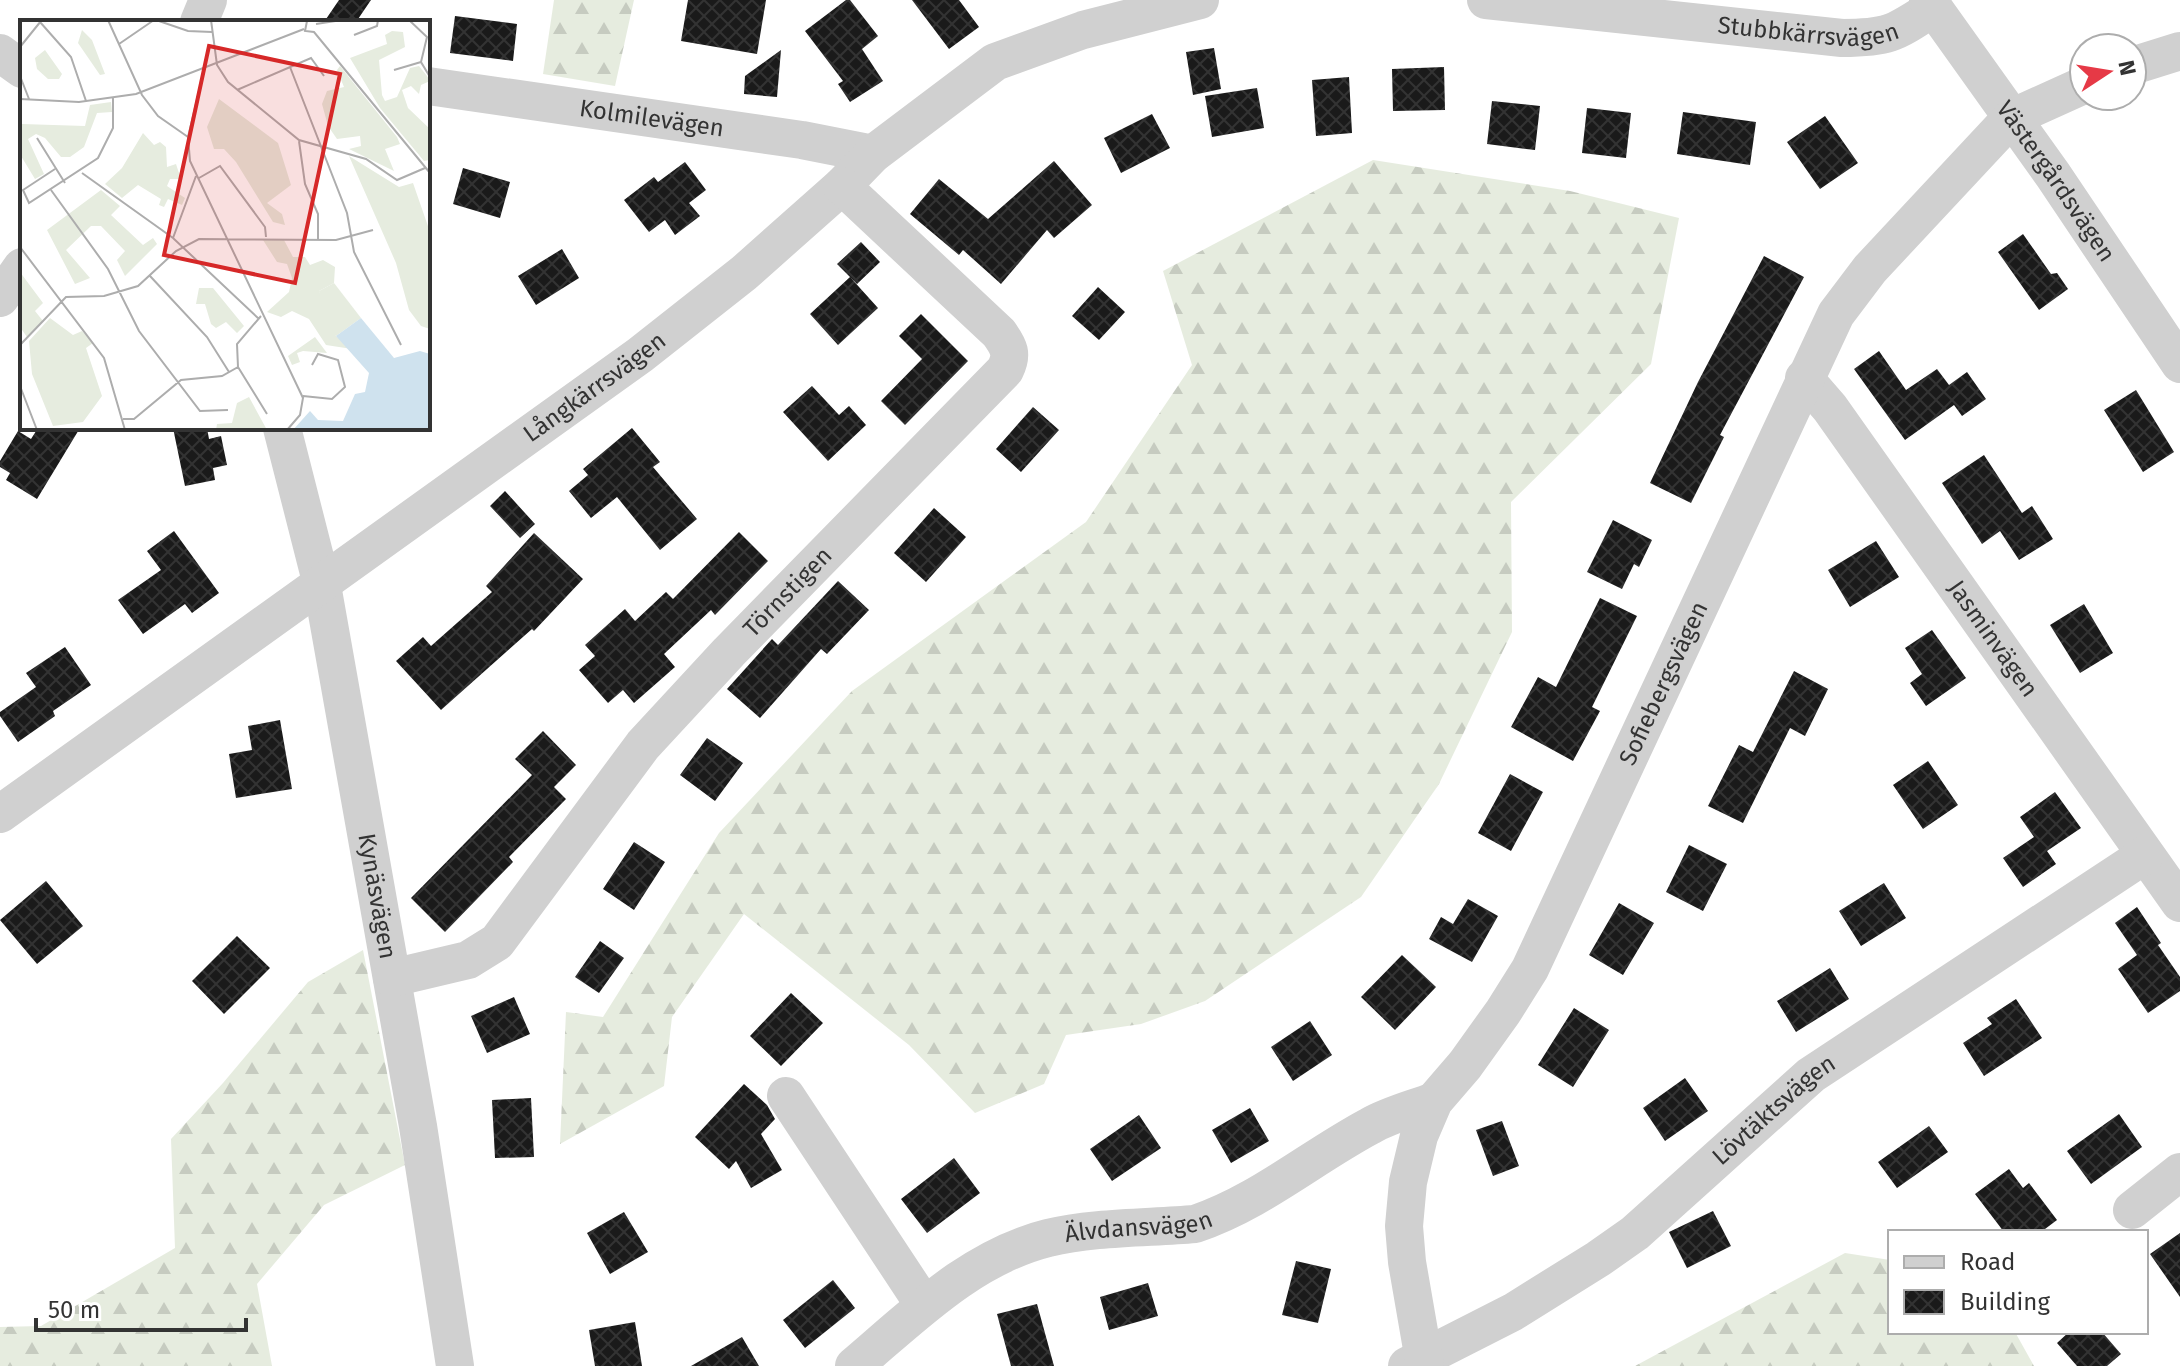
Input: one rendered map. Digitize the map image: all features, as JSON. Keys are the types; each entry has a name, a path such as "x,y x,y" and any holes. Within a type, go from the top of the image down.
{"street":[{"path":"200,20 208,0"},
{"name":"Långkärrsvägen","path":"0,814 640,355 744,273 842,186 873,154 995,62 1083,30 1200,0"},
{"name":"Stubbkärrsvägen","path":"1486,0 1842,38 1873,38 1895,32 1931,4"},
{"name":"Västergårdsvägen","path":"1931,4 2053,175 2180,364"},
{"path":"2148,61 2180,51"},
{"path":"0,53 20,68"},
{"name":"Kolmilevägen","path":"430,86 802,140 873,154"},
{"name":"Sofiebergsvägen","path":"1419,1363 1404,1226 1419,1136 1434,1101 1488,1033 1530,969 1836,314 1870,269 2011,118 2068,92"},
{"name":"Törnstigen","path":"392,978 468,960 497,942 643,745 729,652 1005,370 1011,359 1009,346 999,333 842,186"},
{"path":"0,298 20,270"},
{"name":"Jasminvägen","path":"1804,378 1830,408 2180,903"},
{"name":"Kynäsvägen","path":"283,430 322,585 392,978 455,1366"},
{"name":"Lövtäktsvägen","path":"1419,1363 1513,1312 1598,1259 1635,1233 1811,1075 2145,855"},
{"path":"786,1096 924,1305"},
{"name":"Älvdansvägen","path":"854,1366 965,1274 1012,1249 1047,1238 1195,1224 1215,1217 1252,1200 1371,1125 1434,1101"},
{"path":"2132,1210 2180,1172"}],"green space":[{"path":"554,0 634,0 615,86 543,74"},
{"path":"1373,160 1570,191 1679,218 1651,364 1511,502 1512,632 1439,784 1361,897 1205,1001 1141,1024 1066,1035 1044,1084 975,1113 909,1045 744,914 672,1017 664,1086 560,1144 566,1012 603,1017 719,833 852,691 1086,522 1192,365 1163,271"},
{"path":"363,950 405,1165 324,1205 257,1284 272,1366 0,1366 0,1327 41,1326 175,1248 171,1139 308,982"},
{"path":"1845,1253 1888,1260 1888,1334 2016,1334 2034,1366 1635,1366"}],"building":[{"path":"339,0 371,0 357,20 325,20"},
{"path":"688,0 766,0 757,54 681,41"},
{"path":"850,0 878,36 862,49 883,81 850,102 838,84 843,81 805,31"},
{"path":"912,0 959,0 979,27 949,49"},
{"path":"455,16 517,24 513,61 450,53"},
{"path":"1214,48 1221,89 1193,95 1186,52"},
{"path":"781,50 777,97 744,94 745,76"},
{"path":"1444,67 1445,110 1393,111 1392,69"},
{"path":"1349,77 1352,133 1316,136 1312,80"},
{"path":"1257,88 1264,128 1212,137 1205,96"},
{"path":"1492,101 1540,106 1535,150 1487,144"},
{"path":"1587,108 1631,113 1626,158 1582,153"},
{"path":"1683,112 1756,122 1750,165 1677,154"},
{"path":"1152,114 1170,148 1121,173 1104,138"},
{"path":"1825,116 1858,163 1820,189 1787,142"},
{"path":"1054,161 1092,205 1054,238 1047,230 1001,284 963,250 959,255 910,214 939,179 988,219"},
{"path":"685,162 706,190 689,203 700,216 675,235 665,220 649,232 624,200 654,177 658,182"},
{"path":"463,168 510,182 500,218 453,204"},
{"path":"2023,234 2051,274 2057,273 2068,289 2039,310 1998,252"},
{"path":"861,242 880,262 857,284 837,264"},
{"path":"562,249 579,278 536,305 518,276"},
{"path":"1764,256 1804,277 1720,435 1724,437 1691,503 1650,483 1698,382"},
{"path":"850,277 878,308 838,345 810,314"},
{"path":"1098,287 1125,312 1099,340 1072,316"},
{"path":"921,314 968,361 905,425 881,401 922,359 899,336"},
{"path":"1879,351 1906,390 1937,369 1949,385 1967,372 1986,399 1962,416 1954,405 1905,440 1854,369"},
{"path":"812,386 839,415 849,406 866,425 828,461 783,412"},
{"path":"2136,390 2174,452 2143,472 2104,410"},
{"path":"1033,407 1059,430 1021,472 996,449"},
{"path":"632,428 660,462 653,467 697,519 660,550 617,497 591,518 569,491 588,475 583,469"},
{"path":"37,430 79,430 37,499 6,480 10,473 0,467 0,461 18,431 31,439"},
{"path":"173,430 207,430 209,439 221,436 227,465 213,468 215,480 185,486"},
{"path":"1984,455 2022,513 2032,506 2053,539 2019,560 2000,531 1982,544 1942,483"},
{"path":"505,491 535,524 520,538 490,506"},
{"path":"934,508 966,537 926,582 894,553"},
{"path":"1613,520 1652,540 1639,567 1634,564 1622,589 1587,572"},
{"path":"174,531 219,593 192,613 185,604 143,634 118,600 161,570 147,551"},
{"path":"739,532 768,561 715,615 711,610 664,654 675,667 634,703 623,690 608,703 579,670 595,656 585,645 625,609 635,621 666,592 673,599"},
{"path":"534,533 583,579 534,631 532,629 441,710 396,661 423,637 431,646 492,592 486,586"},
{"path":"1876,541 1899,577 1850,607 1828,570"},
{"path":"838,581 869,610 827,654 821,649 760,718 727,689 772,639 778,645"},
{"path":"1600,598 1637,616 1592,707 1600,711 1573,761 1511,727 1538,677 1556,687"},
{"path":"2084,604 2113,653 2080,673 2050,625"},
{"path":"1932,630 1966,678 1926,706 1910,683 1922,674 1905,648"},
{"path":"65,647 91,685 53,711 55,716 18,742 0,712 36,687 26,673"},
{"path":"1794,671 1828,689 1805,736 1790,728 1743,823 1708,806 1739,745 1753,752"},
{"path":"280,720 292,789 236,798 229,754 252,750 248,726"},
{"path":"543,731 576,765 554,787 566,799 509,857 513,862 445,932 411,898 532,775 515,759"},
{"path":"707,738 743,763 715,801 680,775"},
{"path":"1928,761 1958,805 1923,829 1893,785"},
{"path":"1510,774 1543,792 1511,851 1478,833"},
{"path":"2055,792 2081,828 2047,851 2056,864 2023,887 2003,858 2034,837 2020,817"},
{"path":"634,842 665,862 634,910 603,889"},
{"path":"1689,845 1727,864 1703,911 1666,892"},
{"path":"46,881 83,926 37,964 0,920"},
{"path":"1884,883 1906,918 1861,946 1839,911"},
{"path":"1468,899 1498,916 1472,962 1429,939 1441,917 1453,924"},
{"path":"1619,903 1654,923 1623,975 1589,955"},
{"path":"2137,907 2180,977 2180,991 2148,1013 2118,969 2137,955 2115,923"},
{"path":"237,936 270,968 224,1014 192,981"},
{"path":"600,941 624,958 599,993 575,977"},
{"path":"1402,955 1436,987 1395,1030 1361,997"},
{"path":"1830,968 1849,999 1796,1032 1777,1001"},
{"path":"791,993 823,1023 781,1066 750,1036"},
{"path":"514,997 530,1034 487,1053 471,1016"},
{"path":"2016,999 2042,1038 1984,1076 1963,1043 1992,1024 1987,1018"},
{"path":"1574,1008 1609,1030 1573,1087 1538,1065"},
{"path":"1310,1021 1332,1055 1293,1081 1271,1047"},
{"path":"1685,1078 1708,1111 1665,1141 1643,1108"},
{"path":"744,1084 767,1105 775,1119 761,1134 782,1170 751,1188 736,1161 729,1169 695,1137"},
{"path":"531,1098 534,1157 495,1158 492,1100"},
{"path":"1250,1108 1269,1141 1231,1163 1212,1130"},
{"path":"2119,1114 2142,1147 2091,1184 2067,1151"},
{"path":"1139,1115 1161,1148 1112,1181 1090,1149"},
{"path":"1502,1121 1519,1166 1493,1176 1476,1130"},
{"path":"1929,1126 1948,1152 1897,1188 1878,1162"},
{"path":"954,1158 980,1193 927,1233 901,1199"},
{"path":"2009,1169 2023,1188 2029,1183 2057,1220 2044,1230 2002,1230 1975,1194"},
{"path":"1713,1211 1731,1246 1687,1268 1669,1232"},
{"path":"624,1212 648,1252 610,1274 587,1233"},
{"path":"2180,1233 2180,1297 2150,1254"},
{"path":"1296,1261 1331,1269 1318,1323 1282,1315"},
{"path":"833,1280 855,1308 805,1348 783,1320"},
{"path":"1148,1283 1158,1316 1109,1330 1100,1297"},
{"path":"1037,1304 1054,1366 1011,1366 997,1314"},
{"path":"635,1322 642,1366 595,1366 589,1330"},
{"path":"2067,1334 2104,1334 2121,1354 2107,1366 2077,1366 2057,1343"},
{"path":"742,1337 759,1366 691,1366"}]}
